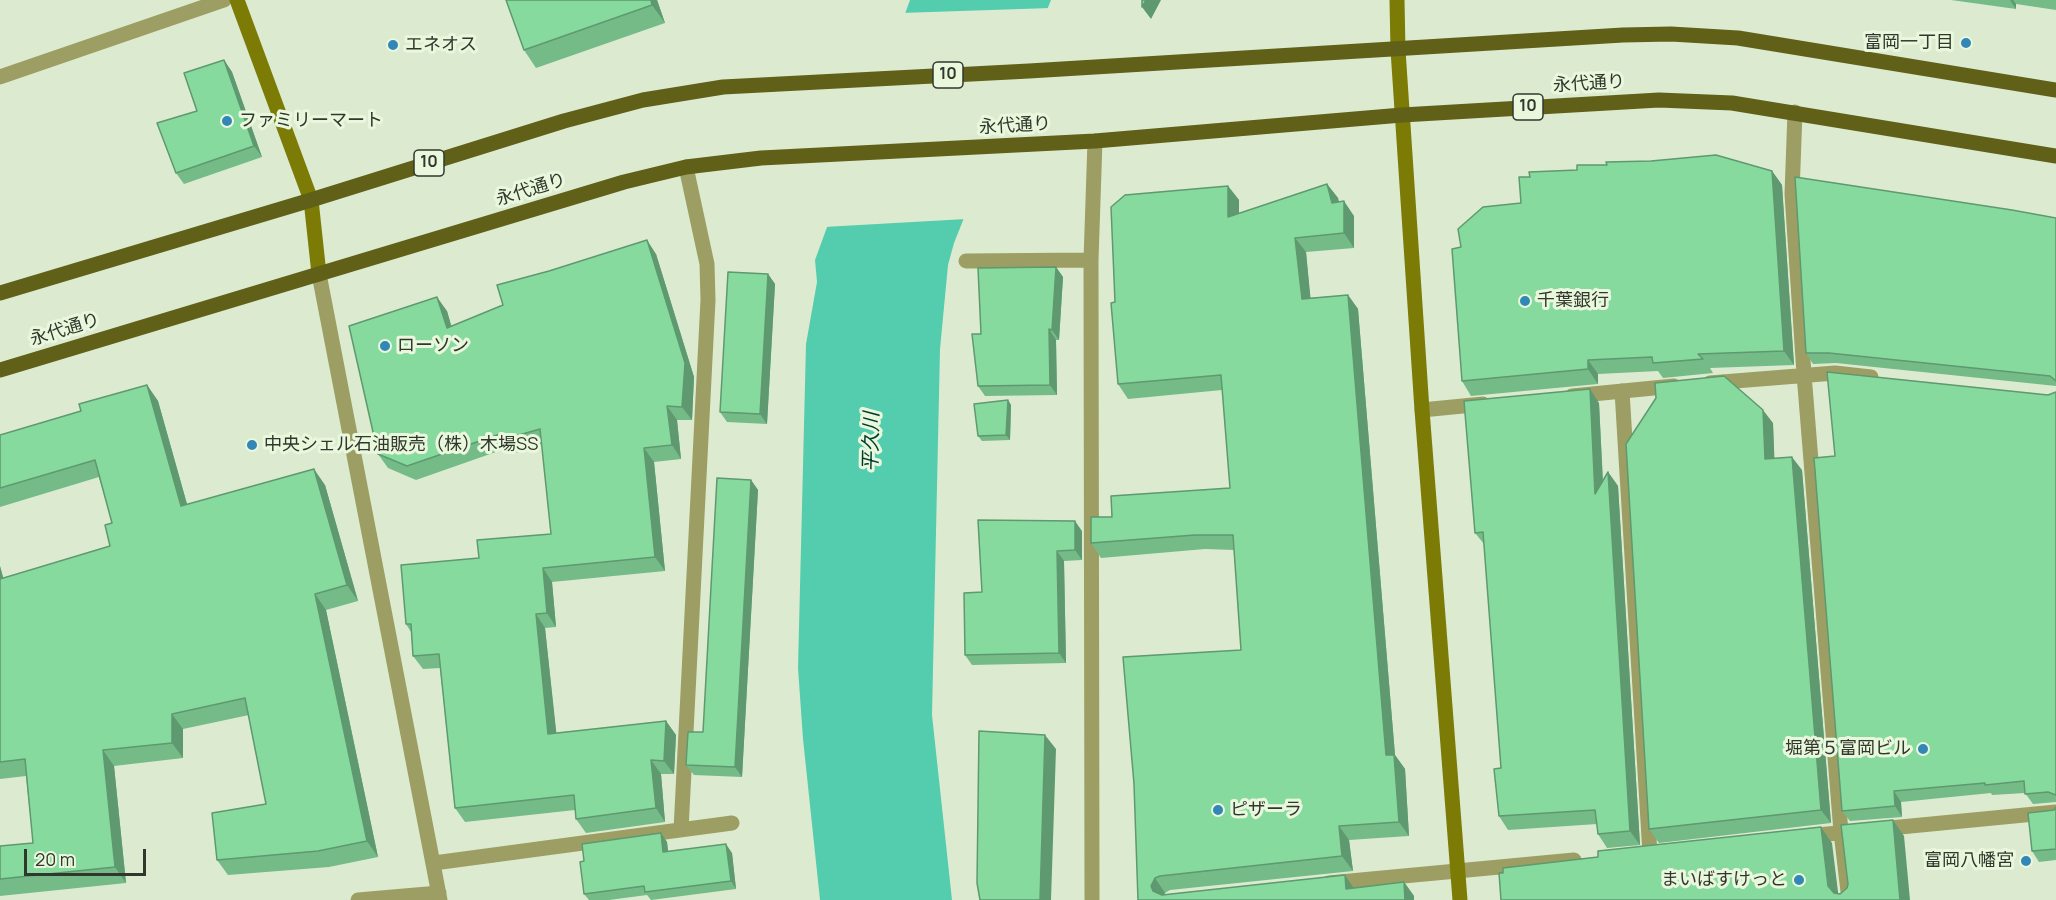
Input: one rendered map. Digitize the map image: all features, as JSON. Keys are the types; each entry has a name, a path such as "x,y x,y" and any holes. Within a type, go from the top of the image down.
{"main road":[{"name":"10","path":"0,293 564,121 643,100 723,87 1398,50 1623,35 1682,35 1738,38 2056,90"},
{"name":"永代通り","path":"0,370 624,182 686,166 761,158 1095,141 1402,115 1659,100 1732,103 2056,156"}],"street":[{"path":"0,77 224,0"},
{"path":"237,0 310,200 319,274 440,896 358,900"},
{"path":"1397,0 1398,50 1422,410 1460,900"},
{"path":"1795,112 1792,194 1804,374 1841,832 1849,900"},
{"path":"1092,900 1091,260 1095,141"},
{"path":"681,830 708,300 707,264 686,166"},
{"path":"966,261 1091,260"},
{"path":"1553,397 1804,374 1835,373 1881,378"},
{"path":"1622,391 1650,853"},
{"path":"1422,410 1496,402"},
{"path":"1793,837 2056,812"},
{"path":"434,862 732,823"},
{"path":"1309,885 1591,859"}],"water":[{"name":"平久川","path":"910,0 1051,0 954,243 948,265 940,349 932,715 952,900 820,900 798,668 806,344 817,282 815,260"}],"pier":[{"path":"1051,8 966,219 824,227 901,13"}],"building":[{"path":"506,0 651,0 652,5 524,50"},
{"path":"224,60 254,146 176,173 157,123 197,111 184,73"},
{"path":"1716,155 1772,171 1784,351 1698,354 1703,359 1653,363 1652,357 1588,360 1588,369 1462,381 1452,249 1461,247 1458,229 1483,207 1521,203 1519,177 1530,177 1529,172 1577,170 1577,165 1607,165 1606,162 1651,161"},
{"path":"1795,177 2056,218 2056,381 2050,376 1829,353 1806,353"},
{"path":"1327,184 1332,203 1344,201 1344,233 1295,238 1302,299 1348,295 1386,755 1394,755 1399,822 1339,826 1342,856 1160,876 1155,878 1151,886 1153,891 1162,895 1345,875 1346,889 1404,882 1405,900 1138,900 1134,784 1123,657 1241,650 1233,535 1195,535 1091,543 1091,517 1112,517 1111,496 1230,488 1221,375 1118,384 1111,303 1115,302 1111,207 1125,195 1228,186 1228,217"},
{"path":"647,240 685,363 682,407 667,406 672,445 644,448 655,557 543,568 547,613 536,614 548,734 666,721 664,761 651,760 656,808 576,819 574,795 455,808 439,654 413,656 411,624 406,624 401,565 479,558 477,540 551,534 540,429 505,439 503,433 407,466 378,454 349,326 437,297 447,328 503,305 497,285"},
{"path":"1056,267 1052,330 1049,329 1050,385 978,386 972,334 981,334 978,268"},
{"path":"728,272 768,274 760,414 720,412"},
{"path":"1827,372 2048,395 2056,392 2056,795 2048,792 2025,794 2024,781 1985,785 1985,783 1894,791 1895,806 1842,811 1814,458 1835,456"},
{"path":"1724,376 1763,410 1765,459 1792,457 1821,810 1649,829 1626,444 1656,398 1655,383"},
{"path":"147,385 181,506 314,469 347,585 315,594 367,841 318,851 217,860 212,813 266,804 245,698 172,714 172,743 103,750 115,867 0,879 0,846 33,843 25,759 0,762 0,579 110,546 105,525 112,523 95,460 0,488 0,435 81,411 79,404"},
{"path":"1590,389 1595,494 1608,472 1630,831 1598,834 1595,810 1499,816 1494,769 1501,768 1483,532 1475,533 1464,401"},
{"path":"1008,400 1006,435 978,436 974,404"},
{"path":"717,478 751,480 735,767 686,765 688,732 703,732"},
{"path":"978,520 1075,521 1075,550 1057,551 1059,653 965,655 964,593 982,592"},
{"path":"979,731 1045,735 1040,900 980,900 977,883"},
{"path":"2056,807 2056,849 2032,851 2028,813 2054,810"},
{"path":"1893,820 1900,900 1501,900 1499,873 1503,873 1503,868 1598,857 1598,851 1821,827 1828,886 1834,893 1840,894 1848,884 1841,825"},
{"path":"661,833 663,852 726,844 731,881 645,892 644,886 584,894 580,862 584,861 582,844"}],"place":[{"name":"富岡一丁目","path":"1966,43"},
{"name":"エネオス","path":"393,45"},
{"name":"ファミリーマート","path":"227,121"},
{"name":"千葉銀行","path":"1525,301"},
{"name":"ローソン","path":"385,346"},
{"name":"中央シェル石油販売（株）木場SS","path":"252,445"},
{"name":"堀第５富岡ビル","path":"1923,749"},
{"name":"ピザーラ","path":"1218,810"},
{"name":"富岡八幡宮","path":"2026,861"},
{"name":"まいばすけっと","path":"1799,880"}]}
